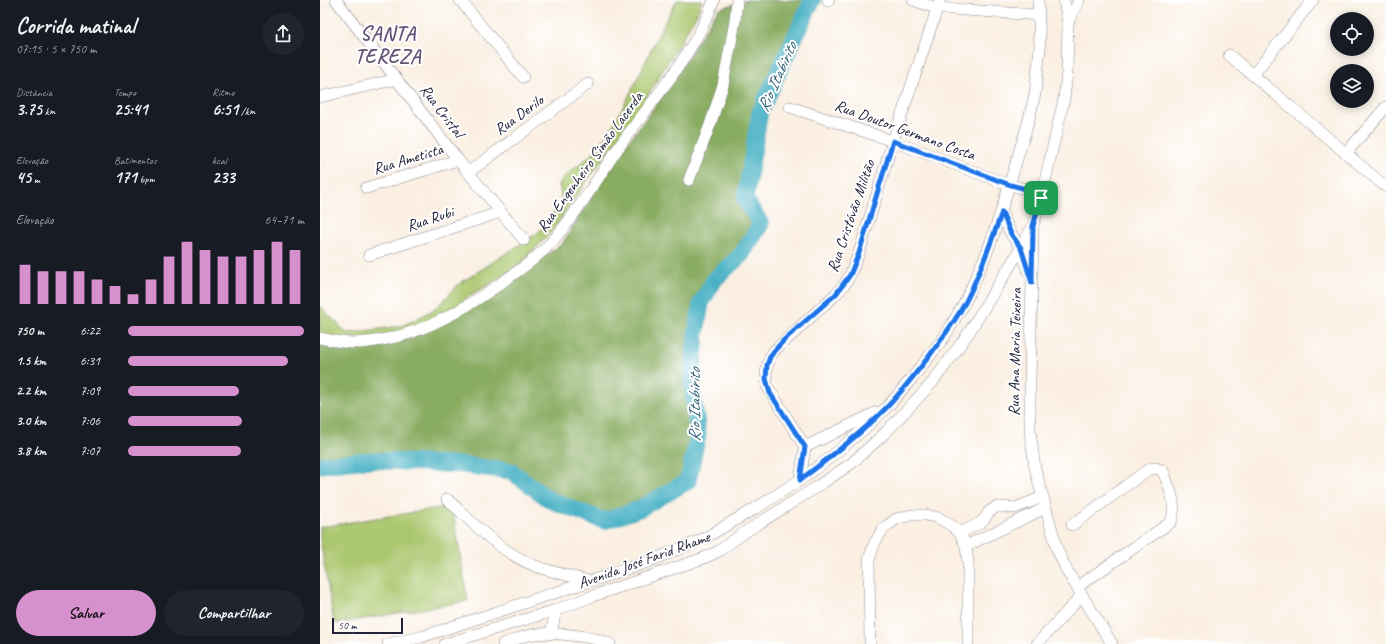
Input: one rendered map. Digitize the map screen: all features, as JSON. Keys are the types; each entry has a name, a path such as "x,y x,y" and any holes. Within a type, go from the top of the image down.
{"street":[{"name":"Rua Cristal","path":"336,0 458,160 524,240"},
{"path":"460,0 523,77"},
{"name":"Rua Engenheiro Simão Lacerda","path":"320,338 352,343 407,334 426,327 444,319 481,298 520,270 546,248 568,222 608,161 666,86 699,33 714,0"},
{"path":"689,180 710,125 723,85 735,21 737,0"},
{"path":"913,0 1039,15"},
{"path":"388,644 421,637 645,563 703,539 800,480 832,456 888,406 913,378 945,336 966,300 988,250 1002,212 1035,94 1040,47 1038,0"},
{"path":"1064,0 1068,23"},
{"path":"1253,75 1313,0"},
{"name":"Rua Ana Maria Teixeira","path":"1076,3 1068,23 1068,73 1064,100 1033,226 1030,431 1035,468 1056,549 1062,562 1112,644"},
{"name":"Rua Cristóvão Militão","path":"805,447 770,393 766,379 767,365 774,351 785,339 836,294 850,275 859,253 893,141 939,4"},
{"path":"1229,55 1386,187"},
{"path":"320,97 397,79"},
{"name":"Rua Derilo","path":"469,172 588,84"},
{"name":"Rua Doutor Germano Costa","path":"790,107 893,141 1009,185 1030,190 1035,192 1041,198"},
{"path":"1346,153 1386,107"},
{"name":"Rua Ametista","path":"366,188 458,160"},
{"name":"Rua Rubi","path":"369,255 501,212"},
{"path":"1002,212 1011,234 1021,248 1032,283"},
{"name":"Avenida José Farid Rhame","path":"445,644 556,610 704,558 719,551 742,534 852,463 885,433 932,383 968,334 1033,226"},
{"path":"800,480 805,447 888,406"},
{"path":"1037,644 1080,591 1171,522 1173,514 1173,500 1163,471 1156,468 1149,469 1072,525"},
{"path":"447,499 488,536 509,552 531,564 590,581"},
{"path":"960,533 983,521 989,512 996,507 1015,508 1044,502"},
{"path":"966,546 1044,502"},
{"path":"870,644 869,560 874,544 883,530 896,519 911,515 926,515 939,518 960,533 966,546 968,563 968,644"},
{"path":"551,633 556,610"},
{"path":"503,644 530,635 551,633 600,640 610,644"}],"green space":[{"path":"677,0 702,0 697,14 635,117 585,183 553,230 516,269 472,294 431,328 320,344 320,306 347,333 402,326 435,309 459,284 539,232 562,201 559,184 567,175 593,153 618,117 659,33"},
{"path":"747,0 813,0 760,112 745,198 761,224 742,254 715,279 701,303 696,333 692,383 698,435 688,481 639,509 604,521 550,500 511,471 463,465 368,460 320,465 320,341 352,348 411,339 485,297 562,244 614,161 670,86 718,9"},
{"path":"452,506 468,601 334,624 320,539 320,527"}],"waterway":[{"name":"Rio Itabirito","path":"320,465 368,460 463,465 511,471 550,500 604,521 639,509 688,481 698,435 692,383 696,333 701,303 715,279 742,254 761,224 745,199 760,112 813,0"}],"district":[{"name":"SANTA TEREZA","path":"388,44"}],"route":[{"path":"893,141 1009,185 1030,190 1035,192 1041,198 1033,226 1032,283 1021,248 1007,227 1002,212 988,250 966,300 945,336 913,378 888,406 832,456 800,480 805,447 770,393 766,379 767,365 774,351 785,339 836,294 845,284 854,268 893,141"}]}
